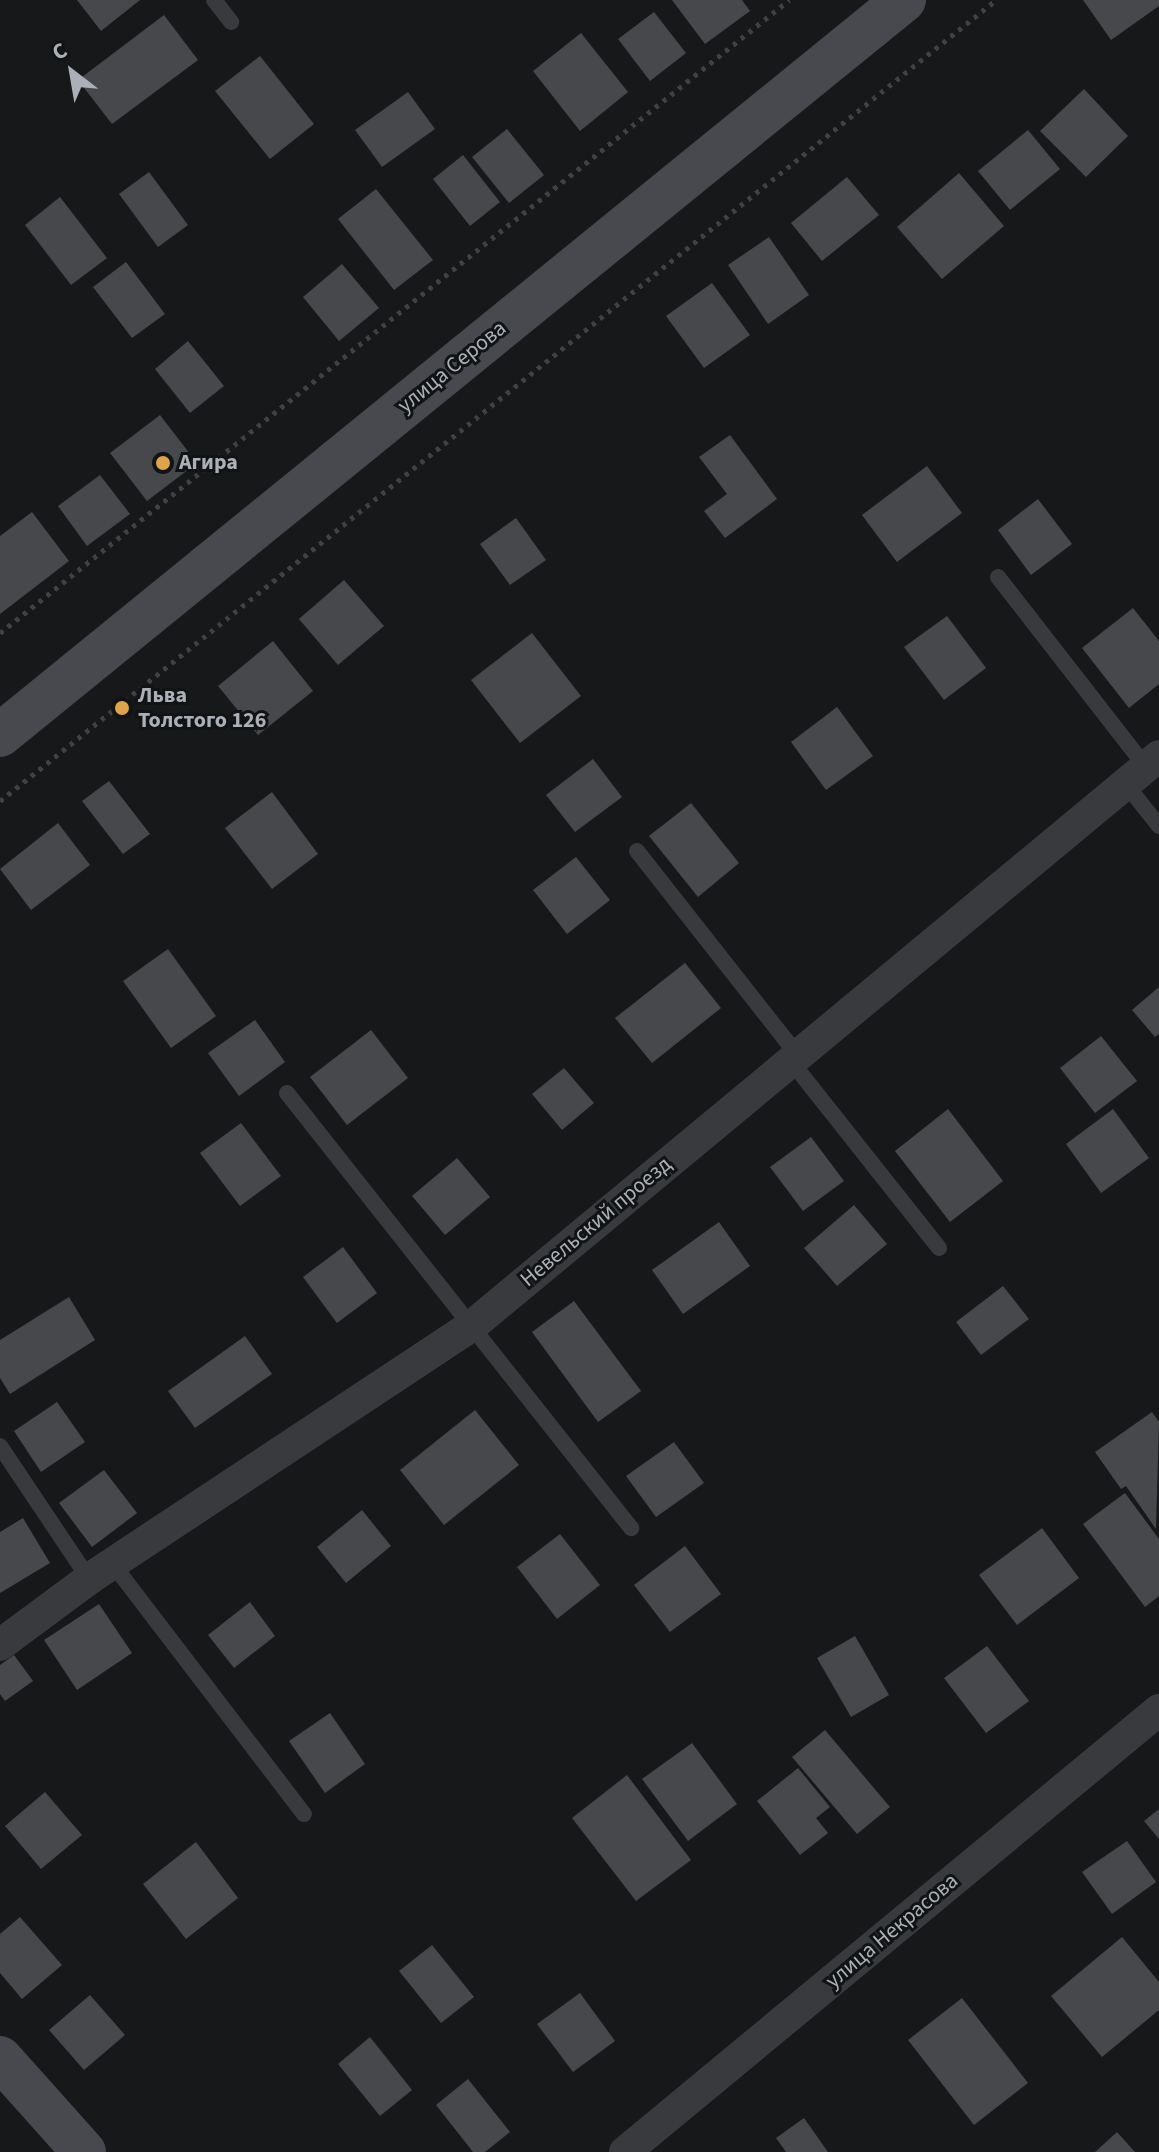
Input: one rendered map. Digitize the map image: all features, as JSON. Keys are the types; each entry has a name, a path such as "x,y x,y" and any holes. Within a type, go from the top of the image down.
{"main road":[{"name":"улица Серова","path":"0,735 904,0"},
{"path":"0,2058 84,2152"}],"street":[{"name":"Невельский проезд","path":"0,1645 101,1571 473,1325 1144,769"},
{"name":"улица Некрасова","path":"625,2152 1159,1710"}],"lane":[{"path":"214,0 231,22"},
{"path":"998,577 1144,769 1159,826"},
{"path":"637,851 939,1248"},
{"path":"287,1093 631,1528"},
{"path":"0,1446 304,1814"}],"path":[{"path":"0,633 789,0"},
{"path":"0,801 996,0"}],"building":[{"path":"77,0 140,0 101,31"},
{"path":"672,0 742,0 750,11 705,44"},
{"path":"1083,0 1159,0 1159,6 1111,40"},
{"path":"654,12 686,53 650,81 618,39"},
{"path":"164,15 198,60 112,124 78,80"},
{"path":"581,33 628,92 580,131 533,71"},
{"path":"260,56 314,124 270,159 215,91"},
{"path":"1084,89 1128,136 1086,177 1040,131"},
{"path":"408,92 435,129 382,167 355,130"},
{"path":"507,129 544,175 509,203 472,157"},
{"path":"1028,130 1060,169 1010,210 978,171"},
{"path":"463,155 500,202 470,226 433,179"},
{"path":"149,172 188,225 158,247 119,194"},
{"path":"959,173 1004,226 942,279 897,227"},
{"path":"847,177 879,215 822,261 791,223"},
{"path":"376,189 433,260 394,290 338,219"},
{"path":"60,197 107,258 71,285 25,225"},
{"path":"769,237 809,295 768,324 728,265"},
{"path":"126,262 165,314 132,338 93,287"},
{"path":"342,264 379,308 339,341 303,297"},
{"path":"712,283 750,335 704,368 666,316"},
{"path":"188,341 224,386 190,413 155,369"},
{"path":"160,415 197,463 147,501 110,453"},
{"path":"730,435 777,499 725,538 704,511 727,494 699,457"},
{"path":"927,466 962,513 897,562 862,515"},
{"path":"100,475 130,514 87,546 58,506"},
{"path":"1038,499 1072,544 1031,575 998,530"},
{"path":"32,512 69,561 0,614 0,536"},
{"path":"516,518 546,560 510,585 480,544"},
{"path":"344,580 384,626 338,665 299,619"},
{"path":"1133,608 1159,641 1159,684 1129,708 1082,648"},
{"path":"947,616 986,668 944,700 904,647"},
{"path":"532,633 581,696 520,743 471,680"},
{"path":"273,641 313,691 258,735 218,686"},
{"path":"837,707 873,756 826,790 791,742"},
{"path":"593,759 622,797 575,832 546,795"},
{"path":"109,781 150,834 123,854 82,801"},
{"path":"272,792 318,854 272,889 225,828"},
{"path":"691,803 739,863 698,897 649,836"},
{"path":"58,823 90,865 31,910 0,869"},
{"path":"576,857 610,900 567,934 533,890"},
{"path":"168,949 216,1016 171,1048 123,981"},
{"path":"685,963 721,1008 652,1063 615,1018"},
{"path":"1159,987 1159,1034 1155,1037 1132,1010"},
{"path":"255,1020 285,1062 239,1096 208,1053"},
{"path":"371,1030 408,1078 347,1125 310,1077"},
{"path":"1101,1036 1137,1081 1095,1113 1060,1068"},
{"path":"564,1068 594,1103 562,1130 532,1094"},
{"path":"948,1109 1003,1181 950,1222 895,1151"},
{"path":"1113,1109 1149,1158 1101,1193 1066,1144"},
{"path":"241,1123 281,1176 240,1206 200,1153"},
{"path":"811,1137 844,1181 803,1211 770,1167"},
{"path":"457,1158 490,1197 445,1235 412,1196"},
{"path":"854,1205 887,1244 837,1286 804,1248"},
{"path":"719,1222 750,1266 683,1314 652,1270"},
{"path":"343,1247 377,1293 337,1323 303,1277"},
{"path":"1003,1286 1029,1319 981,1355 956,1322"},
{"path":"69,1297 95,1340 10,1394 0,1378 0,1340"},
{"path":"574,1301 641,1391 598,1422 532,1332"},
{"path":"245,1336 272,1374 195,1428 168,1391"},
{"path":"57,1402 85,1442 41,1472 14,1431"},
{"path":"475,1410 519,1465 444,1525 400,1470"},
{"path":"1152,1412 1159,1422 1156,1529 1126,1486 1121,1489 1095,1452"},
{"path":"674,1442 704,1483 656,1517 626,1476"},
{"path":"104,1470 137,1513 92,1547 59,1503"},
{"path":"1125,1493 1159,1539 1159,1596 1145,1607 1083,1524"},
{"path":"362,1510 391,1546 346,1583 317,1547"},
{"path":"23,1518 50,1563 0,1593 0,1532"},
{"path":"1042,1528 1079,1578 1017,1625 979,1575"},
{"path":"560,1534 600,1585 557,1619 517,1567"},
{"path":"685,1546 721,1594 670,1632 634,1585"},
{"path":"250,1602 275,1636 234,1668 208,1635"},
{"path":"99,1604 132,1653 77,1690 44,1640"},
{"path":"855,1636 889,1695 851,1717 817,1658"},
{"path":"987,1646 1029,1701 986,1733 944,1678"},
{"path":"14,1655 33,1681 5,1701 0,1694 0,1665"},
{"path":"330,1713 365,1764 325,1793 289,1741"},
{"path":"825,1730 890,1807 857,1834 792,1757"},
{"path":"692,1743 737,1804 688,1841 642,1779"},
{"path":"798,1768 830,1807 816,1818 828,1833 800,1855 757,1801"},
{"path":"627,1775 691,1860 636,1901 572,1818"},
{"path":"45,1792 82,1835 41,1869 5,1826"},
{"path":"1159,1809 1159,1839 1144,1821"},
{"path":"1127,1841 1156,1882 1112,1914 1082,1872"},
{"path":"196,1842 238,1898 186,1939 143,1884"},
{"path":"20,1917 62,1965 22,1999 0,1973 0,1934"},
{"path":"1122,1937 1159,1982 1159,2010 1102,2057 1051,1996"},
{"path":"432,1945 474,1997 441,2023 399,1971"},
{"path":"580,1993 615,2041 573,2072 537,2024"},
{"path":"90,1995 125,2035 84,2070 49,2030"},
{"path":"962,1998 1028,2083 974,2125 908,2040"},
{"path":"370,2037 412,2090 380,2116 338,2064"},
{"path":"468,2079 510,2132 485,2152 473,2152 436,2105"},
{"path":"804,2118 828,2152 786,2152 776,2138"},
{"path":"1117,2132 1135,2152 1095,2152"}],"place":[{"name":"Агира","path":"163,463"},
{"name":"Льва Толстого 126","path":"122,708"}]}
